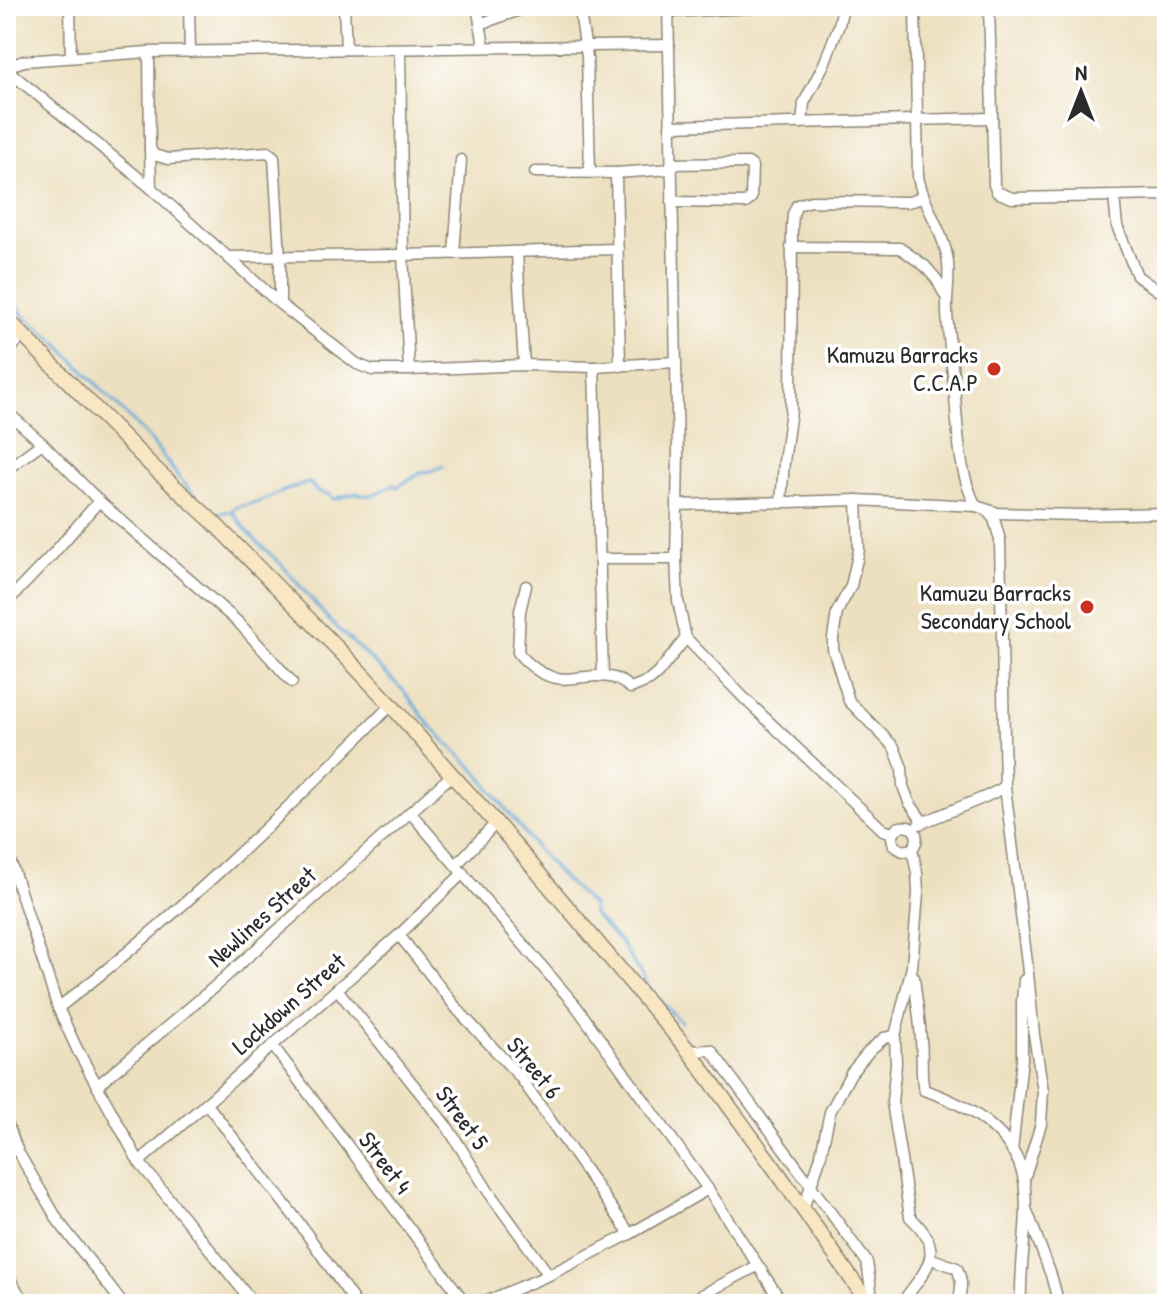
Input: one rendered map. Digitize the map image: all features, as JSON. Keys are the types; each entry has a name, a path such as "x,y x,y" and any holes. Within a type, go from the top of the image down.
{"street":[{"path":"70,6 71,57"},
{"path":"189,6 190,52"},
{"path":"344,6 346,49"},
{"path":"477,6 484,46"},
{"path":"480,24 531,6"},
{"path":"579,6 589,92 590,172"},
{"path":"802,123 804,103 824,64 843,6"},
{"path":"915,6 918,176 947,256 947,313 961,452 969,487 982,508 994,519 1000,540 1005,787 1043,1091 1041,1124 1024,1179 1021,1304"},
{"path":"989,6 994,185 997,192 1012,198 1167,195"},
{"path":"755,8 668,9 678,454 678,601 686,638 799,751 883,830 893,833"},
{"path":"668,45 149,52 18,62 7,72 151,188 280,304 357,364 372,370 409,370 524,365 594,367 675,362"},
{"path":"400,50 403,255 409,370"},
{"path":"149,52 151,188"},
{"path":"670,126 992,118"},
{"path":"150,149 154,155 168,159 272,154 280,257 280,304"},
{"path":"454,253 461,160"},
{"path":"535,172 616,173 671,166 748,163 752,166 749,201 672,202"},
{"path":"616,173 620,366"},
{"path":"781,503 791,410 791,247 793,214 797,205 811,201 908,202 923,194"},
{"path":"1114,197 1117,226 1137,276 1167,297"},
{"path":"791,247 900,248 925,266 947,298"},
{"path":"228,257 618,249"},
{"path":"517,253 524,365"},
{"path":"6,318 151,465 212,521 391,705 496,823 689,1051 866,1300 871,1290 867,1262 711,1050 689,1051"},
{"path":"6,355 23,334"},
{"path":"594,367 603,676"},
{"path":"6,411 99,501 239,623 292,682"},
{"path":"6,470 42,443"},
{"path":"678,505 857,500 982,508 998,513 1167,513"},
{"path":"857,500 859,550 851,586 837,612 833,649 849,701 894,747 909,802 923,822"},
{"path":"6,603 99,501"},
{"path":"600,559 676,559"},
{"path":"526,586 520,611 518,652 552,678 565,680 603,676 618,679 631,688 658,673 686,638"},
{"path":"58,1008 162,923 316,781 391,705"},
{"name":"Newlines Street","path":"97,1086 213,988 452,775"},
{"path":"910,827 918,837 916,844 906,851 897,848 892,840 893,833 900,827 910,827 1005,787"},
{"path":"410,812 576,1006 708,1189 783,1304"},
{"name":"Lockdown Street","path":"139,1162 399,935 460,869 496,823"},
{"path":"6,848 58,1008 97,1086 139,1162 254,1304"},
{"path":"901,1304 926,1272 932,1259 921,1227 910,1217 892,1102 895,1036 912,967 918,893 912,849"},
{"name":"Street 6","path":"399,935 458,1010 520,1077 630,1234"},
{"path":"1012,1151 1022,1059 1022,1000 1027,963"},
{"path":"912,967 924,1090 982,1117 1012,1151 1024,1179"},
{"name":"Street 5","path":"337,989 448,1128 488,1191 549,1275"},
{"path":"803,1209 820,1159 830,1112 851,1073 870,1050 884,1038 895,1036"},
{"name":"Street 4","path":"273,1046 466,1304"},
{"path":"206,1103 297,1220 356,1304"},
{"path":"6,1120 18,1152 59,1222 123,1304"},
{"path":"480,1304 549,1275 630,1234 708,1189"},
{"path":"1025,1205 1059,1304"},
{"path":"932,1259 957,1268 962,1286 959,1304"},
{"path":"685,1304 757,1266"},
{"path":"6,1267 20,1296 28,1304"}],"waterway":[{"path":"628,6 631,11"},
{"path":"6,293 26,318 54,340 152,442 204,505"},
{"path":"231,511 310,483 316,491 334,499 357,493 371,495 443,466"},
{"path":"212,513 233,513 329,620 403,690 431,727 477,772 537,849 592,905 593,914 620,942 654,995 681,1022"}],"place":[{"name":"Kamuzu Barracks C.C.A.P","path":"994,369"},
{"name":"Kamuzu Barracks Secondary School","path":"1087,607"}]}
